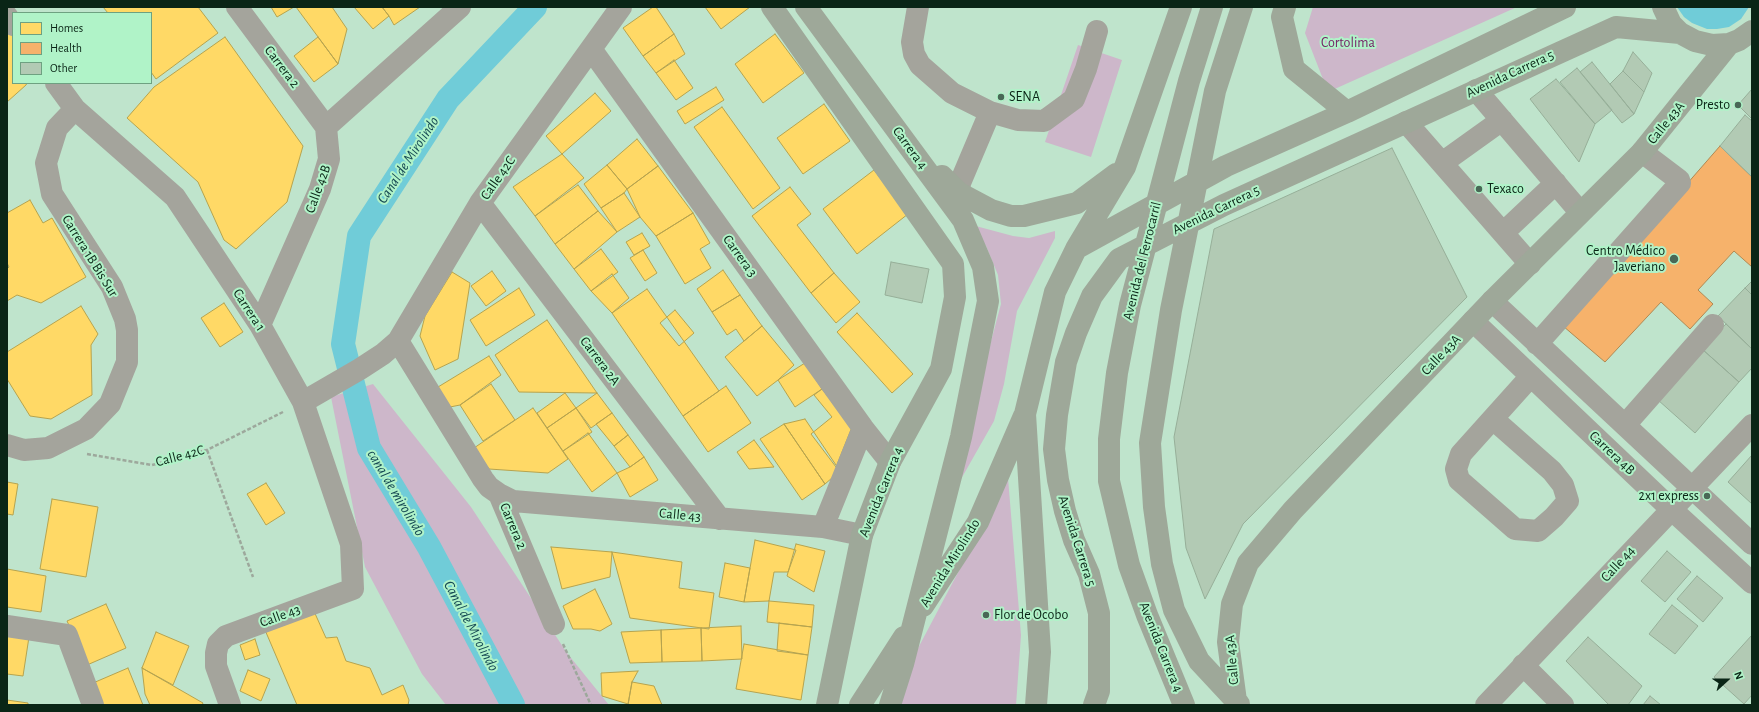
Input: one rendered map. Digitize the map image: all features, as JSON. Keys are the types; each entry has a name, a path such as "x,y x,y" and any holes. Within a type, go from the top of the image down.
{"main road":[{"name":"Avenida Carrera 4","path":"772,7 953,264 955,297 941,369 890,462 862,535 827,705"},
{"name":"Carrera 4","path":"806,7 963,220 983,267 988,301 961,437 905,657 890,705"},
{"path":"1036,705 1040,652 1025,414 1055,292 1076,249 1125,167 1181,7"},
{"name":"Avenida del Ferrocarril","path":"1118,520 1109,481 1109,439 1116,373 1130,305 1187,88 1212,7"},
{"name":"Avenida Carrera 4","path":"1238,703 1199,661 1174,610 1162,564 1155,514 1150,443 1171,310 1215,91 1242,7"},
{"path":"1285,7 1282,17 1294,69 1347,112"},
{"path":"1076,249 1226,166 1347,112 1565,7"},
{"path":"1662,7 1671,24 1680,33 1695,41 1712,45 1745,37"},
{"name":"Avenida Carrera 5","path":"1094,705 1098,690 1098,613 1089,574 1074,540 1065,511 1058,480 1054,449 1057,416 1066,362 1076,333 1092,296 1119,259 1224,205 1616,27 1680,33"},
{"name":"Calle 43A","path":"1238,703 1228,642 1232,604 1248,563 1293,510 1492,301 1642,152 1745,37"},
{"path":"913,152 959,193 991,210 1011,216 1024,216 1077,203 1125,167"},
{"name":"Avenida Mirolindo","path":"864,699 978,522 1025,414"},
{"name":"Avenida Carrera 4","path":"1118,520 1129,565 1147,615 1184,705"}],"street":[{"name":"Carrera 2","path":"237,7 326,127"},
{"path":"326,127 460,7"},
{"name":"Calle 42C","path":"391,347 480,203 621,7"},
{"path":"918,7 912,42 914,54 920,65 952,93 990,112 1018,120 1044,121 1074,99 1086,69 1097,31"},
{"name":"Carrera 3","path":"591,49 863,428 890,462"},
{"name":"Carrera 1","path":"57,84 75,109 175,197 260,325 303,402 350,544 353,589"},
{"path":"1476,90 1580,212"},
{"name":"Carrera 1B Bis Sur","path":"7,445 24,450 48,448 86,429 110,404 127,362 127,330 125,319 112,287 52,194 46,164 57,128 75,109"},
{"path":"959,193 960,183 990,112"},
{"path":"1442,163 1502,120"},
{"path":"1406,122 1530,264"},
{"name":"Calle 42B","path":"260,325 320,189 329,159 326,127"},
{"path":"1538,344 1680,183 1679,180 1642,152"},
{"path":"1503,233 1556,183"},
{"name":"Carrera 2A","path":"480,203 720,519"},
{"name":"Carrera 4B","path":"1492,301 1752,544"},
{"name":"Carrera 4B","path":"1473,322 1671,509 1752,582"},
{"path":"1625,425 1713,325"},
{"name":"Carrera 2","path":"391,347 483,479 489,487 499,494 554,624"},
{"path":"303,402 335,384 391,347"},
{"path":"1494,419 1552,471 1563,485 1568,501 1538,531 1515,529 1459,480 1456,469 1461,454 1531,376"},
{"name":"Calle 44","path":"1486,705 1752,425"},
{"path":"822,527 863,428"},
{"name":"Calle 43","path":"499,494 513,501 822,527 862,535"},
{"name":"Calle 43","path":"230,705 216,666 218,644 226,636 353,589"},
{"path":"7,626 67,635 93,705"},
{"path":"1523,665 1563,705"}],"path":[{"name":"Calle 42C","path":"85,454 152,465 207,450 303,402"},
{"path":"207,450 253,577"},
{"path":"554,624 591,705"}],"green space":[{"name":"Cortolima","path":"1313,7 1517,7 1328,92 1305,33"},
{"path":"1078,45 1122,60 1091,157 1045,142"},
{"path":"972,225 1013,236 1029,238 1055,231 1055,238 1017,311 1004,384 994,421 948,502 1001,304 998,275 986,246"},
{"path":"373,384 471,507 567,653 609,705 446,705 422,674 365,567 331,397"},
{"path":"1008,478 1021,635 1016,705 901,705 916,652"}],"water":[{"path":"1677,7 1749,7 1741,19 1729,27 1707,29 1692,23 1684,17"}],"building: Homes":[{"path":"103,7 198,7 218,33 156,79 152,73 152,12 107,12"},
{"path":"271,7 294,7 277,17"},
{"path":"296,7 332,7 347,29 338,64"},
{"path":"354,7 382,7 389,16 373,29"},
{"path":"382,7 420,7 394,25"},
{"path":"653,7 656,7 674,34 643,56 623,28"},
{"path":"705,7 750,7 721,29"},
{"path":"7,29 12,35 12,84 26,84 7,102"},
{"path":"674,34 685,54 656,73 643,56"},
{"path":"775,34 804,73 763,103 735,64"},
{"path":"225,37 303,146 287,202 236,249 224,240 198,182 127,118 154,87"},
{"path":"318,37 338,64 314,82 294,56"},
{"path":"674,60 693,88 676,100 656,73"},
{"path":"716,87 724,100 685,124 677,111"},
{"path":"595,93 611,111 562,154 546,136"},
{"path":"824,104 850,141 803,174 777,138"},
{"path":"722,107 780,188 753,209 694,127"},
{"path":"637,139 658,166 627,189 607,165"},
{"path":"562,154 584,178 535,216 513,187"},
{"path":"607,165 627,189 624,193 601,208 584,184"},
{"path":"658,166 693,213 656,236 640,217 627,189"},
{"path":"874,170 908,214 857,254 823,209"},
{"path":"578,185 598,211 555,244 535,216"},
{"path":"790,187 811,214 797,225 834,273 811,293 752,216"},
{"path":"624,193 640,217 617,232 601,208"},
{"path":"30,200 43,223 52,218 86,277 41,303 17,295 7,301 7,269 9,267 7,263 7,213"},
{"path":"598,211 617,232 574,269 555,244"},
{"path":"693,213 710,243 700,249 711,268 685,284 656,236"},
{"path":"642,233 650,246 634,255 626,242"},
{"path":"601,249 618,272 591,291 574,269"},
{"path":"643,250 657,273 645,281 630,258"},
{"path":"723,270 740,295 712,312 697,289"},
{"path":"492,271 506,291 486,306 471,286"},
{"path":"452,272 470,283 458,359 435,370 420,336 425,316"},
{"path":"834,273 860,302 836,323 811,293"},
{"path":"612,274 629,298 612,313 591,291"},
{"path":"519,288 535,315 486,346 470,320"},
{"path":"647,289 719,391 683,416 612,313"},
{"path":"740,295 762,326 744,341 736,329 727,335 712,312"},
{"path":"224,303 243,332 220,347 201,318"},
{"path":"81,306 98,334 91,345 92,395 51,419 30,416 7,379 7,352"},
{"path":"675,310 694,333 679,346 660,323"},
{"path":"857,313 913,374 892,393 837,332"},
{"path":"547,320 597,393 519,392 495,355"},
{"path":"762,326 794,365 778,380 757,396 725,357"},
{"path":"489,356 501,375 460,405 450,407 438,387"},
{"path":"805,363 822,389 795,407 778,380"},
{"path":"491,384 515,420 483,441 460,405"},
{"path":"726,386 751,423 708,452 683,416"},
{"path":"822,389 852,427 836,467 811,434 832,417 814,395"},
{"path":"565,393 576,408 547,428 537,413"},
{"path":"597,393 612,413 591,428 576,408"},
{"path":"533,408 568,459 548,473 489,469 474,448"},
{"path":"576,408 592,432 563,451 547,428"},
{"path":"612,413 628,435 614,446 596,424"},
{"path":"805,419 840,471 825,484 784,424"},
{"path":"784,424 825,484 802,500 760,439"},
{"path":"588,433 617,473 592,492 563,451"},
{"path":"628,435 644,457 630,467 614,446"},
{"path":"754,440 774,467 749,469 737,452"},
{"path":"644,457 658,480 630,497 617,473 630,467"},
{"path":"7,482 18,484 13,515 7,514"},
{"path":"266,483 285,513 266,525 247,494"},
{"path":"52,499 98,507 86,577 40,569"},
{"path":"755,540 796,550 788,572 774,572 769,601 744,602"},
{"path":"796,544 825,551 814,592 787,576"},
{"path":"551,547 612,552 610,577 562,589"},
{"path":"612,552 682,562 679,588 714,593 709,629 630,618"},
{"path":"725,563 750,568 744,602 719,597"},
{"path":"7,569 46,576 41,612 7,607"},
{"path":"595,589 612,624 600,631 591,629 573,629 563,606"},
{"path":"769,601 814,605 812,627 767,622"},
{"path":"106,604 126,648 87,665 67,621"},
{"path":"313,609 326,638 337,637 346,661 370,668 382,695 403,685 409,700 408,705 297,705 265,630"},
{"path":"779,623 812,627 808,655 777,651"},
{"path":"741,626 742,659 702,661 701,628"},
{"path":"701,628 702,661 662,662 661,630"},
{"path":"661,630 662,662 630,663 621,632"},
{"path":"156,632 189,646 173,685 142,668"},
{"path":"7,634 29,637 23,676 7,674"},
{"path":"255,639 260,655 245,660 240,645"},
{"path":"744,644 808,655 801,700 736,689"},
{"path":"128,668 143,705 102,705 93,683"},
{"path":"142,668 203,703 202,705 150,705 145,694"},
{"path":"248,670 270,679 261,701 240,691"},
{"path":"638,671 632,682 628,704 602,696 601,673"},
{"path":"632,682 654,686 662,705 628,705"},
{"path":"7,700 28,703 28,705 7,705"}],"building: Health":[{"name":"Centro Médico Javeriano","path":"1720,146 1752,177 1752,267 1734,251 1698,290 1713,304 1690,329 1661,302 1605,362 1563,326"}],"building: Other":[{"path":"1633,52 1652,73 1644,92 1623,71"},
{"path":"1592,62 1634,114 1622,123 1580,72"},
{"path":"1577,68 1612,110 1595,124 1560,82"},
{"path":"1623,71 1644,92 1634,114 1610,84"},
{"path":"1556,79 1595,124 1579,162 1530,99"},
{"path":"1752,89 1752,119 1738,105"},
{"path":"1745,115 1752,121 1752,177 1720,146"},
{"path":"1392,148 1467,297 1243,524 1205,599 1186,548 1174,437 1214,229"},
{"path":"891,262 929,269 922,303 885,295"},
{"path":"1752,281 1752,295 1745,288"},
{"path":"1745,288 1752,295 1752,349 1718,316"},
{"path":"1726,324 1752,349 1752,368 1739,382 1702,349"},
{"path":"1702,349 1739,382 1695,433 1658,400"},
{"path":"1752,455 1752,504 1728,482"},
{"path":"1667,551 1691,572 1665,602 1641,581"},
{"path":"1697,576 1723,598 1703,622 1677,599"},
{"path":"1672,605 1698,626 1675,654 1649,634"},
{"path":"1752,635 1752,695 1744,704 1714,677"},
{"path":"1588,637 1642,686 1628,705 1609,705 1566,661"},
{"path":"1650,696 1661,705 1643,705"}],"waterway":[{"name":"canal de mirolindo","path":"513,705 429,547 369,448 343,344 359,236 448,99 535,7"}],"place":[{"name":"SENA","path":"1001,97"},
{"name":"Presto","path":"1738,105"},
{"name":"Texaco","path":"1479,189"},
{"name":"Centro Médico Javeriano","path":"1674,259"},
{"name":"2x1 express","path":"1707,496"},
{"name":"Flor de Ocobo","path":"986,615"}],"water label":[{"name":"Canal de Mirolindo","path":"408,160"},
{"name":"Canal de Mirolindo","path":"471,626"}]}
